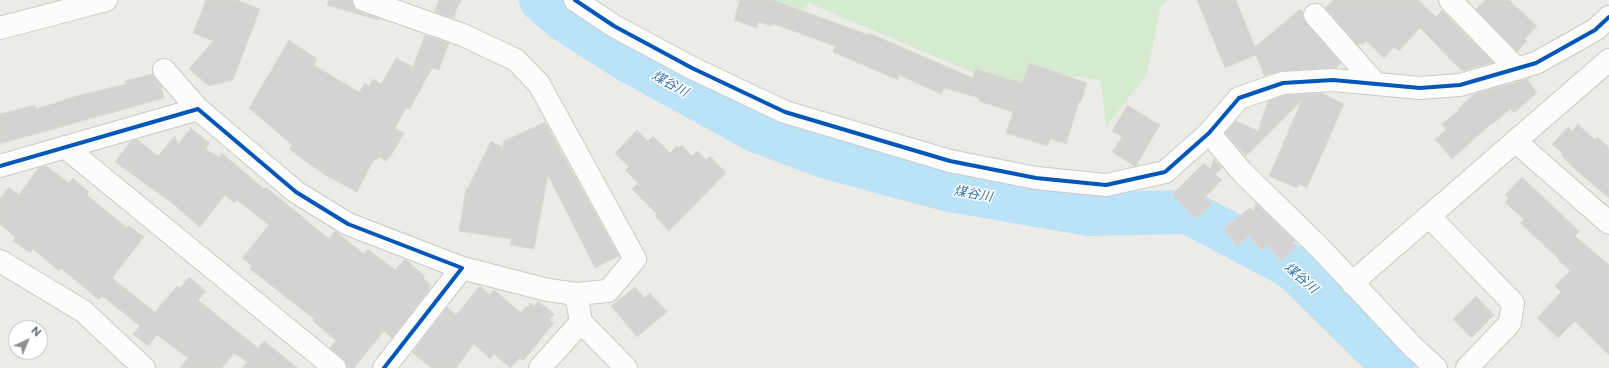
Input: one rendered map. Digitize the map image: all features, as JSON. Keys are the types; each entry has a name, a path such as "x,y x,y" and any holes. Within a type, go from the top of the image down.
{"street":[{"path":"0,28 106,0"},
{"path":"164,70 198,109 296,192 341,220 462,268 548,290 576,294 608,291 635,259 539,84 516,60 462,35 364,0"},
{"path":"575,0 614,26 692,68 785,112 950,161 1036,178 1106,185 1165,172 1209,133 1239,98 1283,83 1333,80 1420,88 1460,85 1536,63 1595,30 1609,17"},
{"path":"1450,0 1517,69"},
{"path":"1315,15 1376,84"},
{"path":"1352,283 1609,60"},
{"path":"0,166 198,109"},
{"path":"1209,133 1243,173 1319,247 1412,346 1436,368"},
{"path":"1515,141 1609,223"},
{"path":"65,147 335,368"},
{"path":"1429,216 1513,303 1510,323 1467,368"},
{"path":"0,261 83,311 144,368"},
{"path":"384,368 462,268"},
{"path":"576,294 581,322 626,368"},
{"path":"540,368 581,322"}],"green space":[{"path":"734,0 1168,0 1161,5 1147,74 1106,127 1101,80 1053,73 1044,103 809,3 785,26"}],"building":[{"path":"206,0 237,0 260,9 233,80 209,86 189,69 213,41 193,33"},
{"path":"328,0 352,0 354,8 359,12 379,18 378,20 327,5"},
{"path":"439,0 461,0 453,18 434,12"},
{"path":"740,0 773,0 869,35 869,33 973,78 975,69 1022,83 1029,63 1087,83 1081,102 1079,102 1066,144 1050,139 1048,146 1006,133 1013,112 978,101 979,98 944,88 941,94 899,75 898,80 833,52 835,46 773,24 772,26 758,22 757,28 734,20"},
{"path":"1197,0 1236,0 1255,47 1300,9 1303,12 1303,18 1306,23 1341,63 1336,68 1282,71 1264,76 1256,55 1225,68"},
{"path":"1333,0 1418,0 1436,17 1442,10 1493,62 1462,71 1420,28 1399,51 1394,47 1384,58 1366,41 1362,45 1360,43 1358,45 1325,8"},
{"path":"1485,0 1509,0 1537,26 1525,39 1527,41 1517,52 1476,9"},
{"path":"425,35 449,43 439,70 432,68 410,109 406,108 395,128 404,133 389,159 388,158 386,161 379,157 377,160 374,159 357,192 325,175 289,149 292,145 249,108 289,40 317,59 314,65 359,92 365,83 369,86 373,79 381,84 396,58 413,67"},
{"path":"152,74 161,85 164,98 0,144 0,114 35,105 36,109 76,96 126,84 125,81"},
{"path":"1530,78 1528,80 1537,93 1514,113 1510,109 1452,159 1435,139 1446,130 1442,124 1459,110 1458,109 1474,94"},
{"path":"1322,93 1344,104 1307,188 1299,184 1297,188 1269,176 1302,100 1246,156 1225,133 1236,121 1258,131 1268,101 1285,95"},
{"path":"1127,105 1160,125 1136,166 1112,152 1122,137 1112,131"},
{"path":"545,122 619,256 595,268 548,175 534,249 510,245 511,239 459,231 466,188 468,188 491,141 502,147 504,141"},
{"path":"1578,124 1595,140 1598,137 1609,148 1609,198 1577,171 1561,155 1562,153 1552,144 1568,127 1572,131"},
{"path":"191,128 209,143 206,150 220,157 222,153 264,189 266,187 329,239 335,231 364,254 368,249 395,270 405,259 425,276 423,278 431,285 429,290 392,338 384,331 354,368 347,368 343,359 330,348 336,341 313,321 314,319 250,269 252,266 242,258 269,225 237,200 234,203 225,195 200,227 172,203 115,162 131,141 137,139 158,156 175,136 178,144"},
{"path":"637,130 648,141 653,136 670,153 677,146 679,148 682,145 692,156 697,151 706,160 710,156 726,173 669,231 655,216 657,214 632,189 638,183 625,170 629,167 615,153"},
{"path":"1214,159 1222,168 1215,174 1222,180 1205,197 1212,204 1196,219 1172,195 1204,163 1210,169"},
{"path":"46,166 69,183 73,178 89,192 87,195 127,228 128,225 144,237 112,278 155,312 177,286 180,288 189,277 206,291 198,300 258,348 264,341 298,368 242,368 247,362 234,353 222,368 180,368 188,358 157,335 148,346 133,334 140,326 102,296 99,300 61,268 59,271 33,249 30,253 13,241 16,238 0,224 0,198 9,187 19,195 38,168"},
{"path":"1522,177 1579,231 1575,236 1609,265 1609,355 1575,321 1558,338 1537,318 1561,292 1555,286 1570,271 1520,223 1524,219 1505,203 1509,198 1505,195"},
{"path":"1256,203 1295,241 1293,243 1297,247 1281,261 1267,245 1261,250 1249,236 1237,246 1223,229 1250,208 1253,211"},
{"path":"480,286 490,295 494,290 521,313 526,306 528,307 531,303 534,306 538,301 554,314 550,320 554,323 523,361 520,358 510,368 494,354 490,359 474,344 456,368 432,368 412,353 447,307 456,315"},
{"path":"635,287 644,298 650,293 667,312 637,337 611,306"},
{"path":"1476,296 1494,315 1471,338 1453,319"}],"waterway":[{"name":"煤谷川","path":"541,0 562,18 624,58 757,131 827,157 946,189 1089,214 1188,212 1292,267 1395,368"}],"cycle path":[{"path":"575,0 614,26 692,68 785,112 950,161 1036,178 1106,185 1165,172 1209,133 1239,98 1283,83 1333,80 1420,88 1460,85 1536,63 1595,30 1609,17"},
{"path":"0,166 198,109 296,192 348,224 462,268 384,368"}]}
